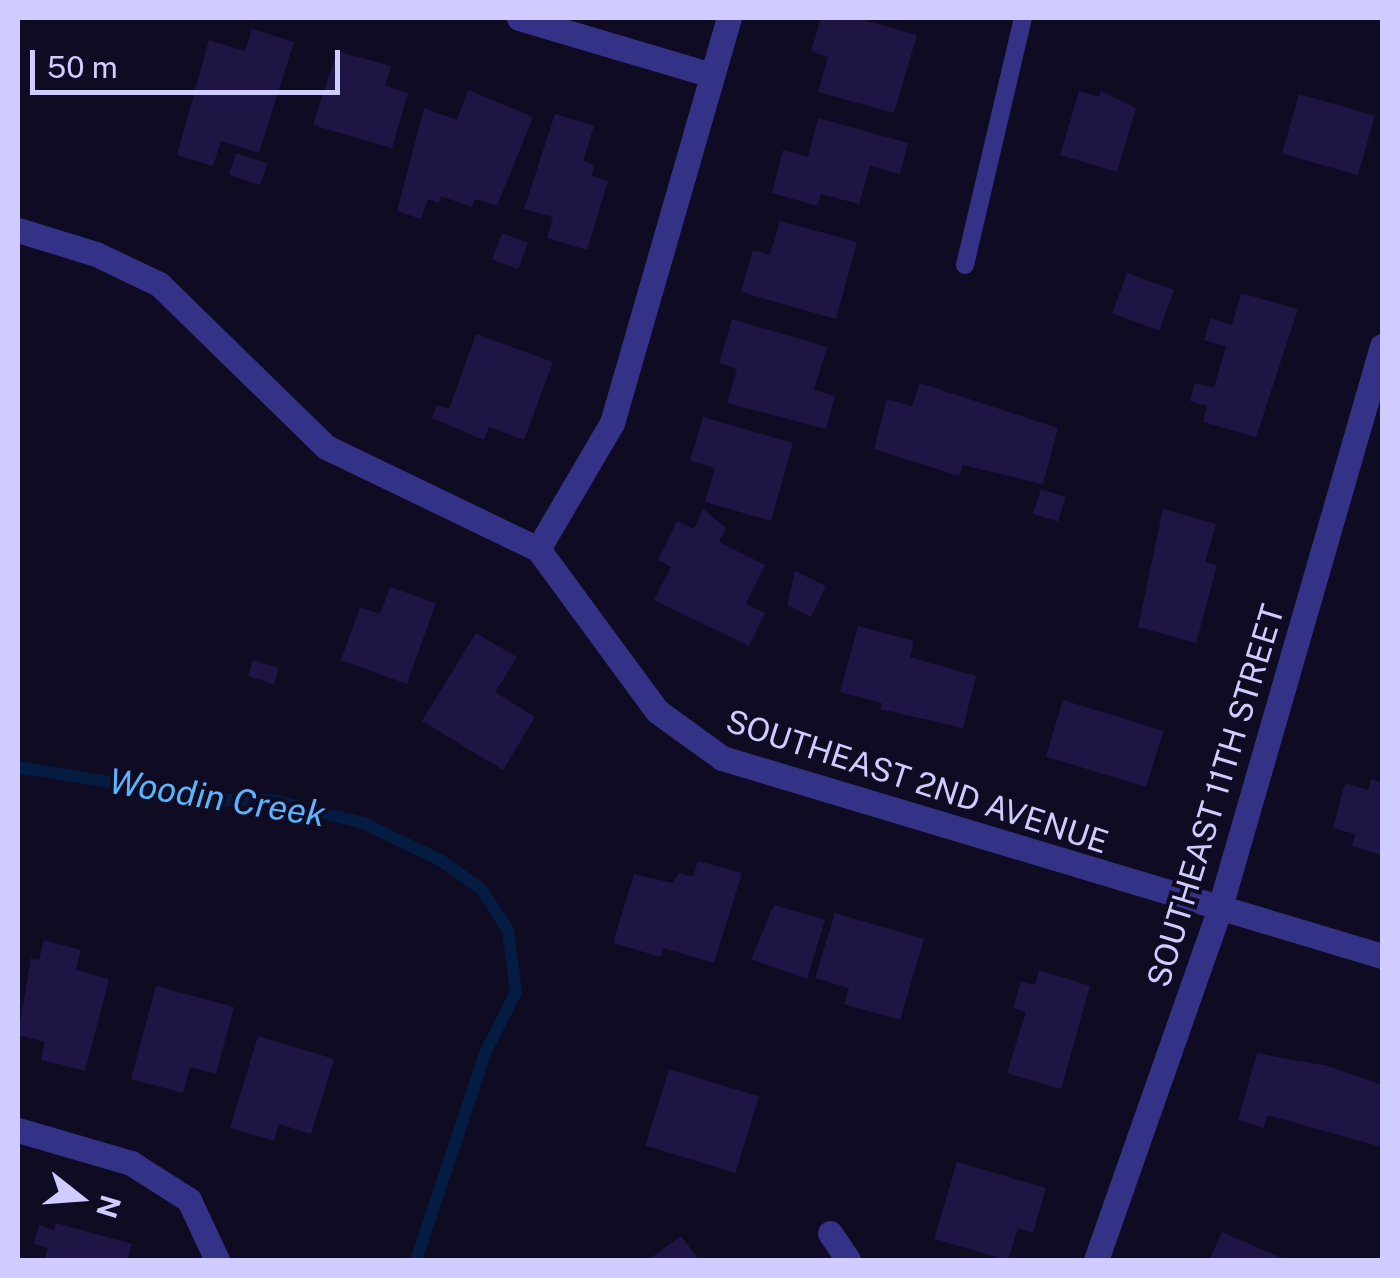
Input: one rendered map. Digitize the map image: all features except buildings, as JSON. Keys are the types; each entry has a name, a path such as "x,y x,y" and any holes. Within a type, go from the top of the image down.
{"street":[{"path":"519,18 712,75"},
{"path":"538,549 612,423 730,18"},
{"name":"SOUTHEAST 2ND AVENUE","path":"18,230 96,254 159,284 326,448 538,549 657,711 722,758 1132,886 1220,907 1382,956"},
{"name":"SOUTHEAST 11TH STREET","path":"1096,1260 1220,907 1382,346"},
{"path":"18,1130 131,1163 189,1200 217,1260"},
{"path":"830,1233 848,1260"}],"lane":[{"path":"965,264 1022,18"}],"waterway":[{"name":"Woodin Creek","path":"18,767 222,800 273,800 363,823 442,861 481,889 508,930 516,992 486,1051 416,1260"}]}
